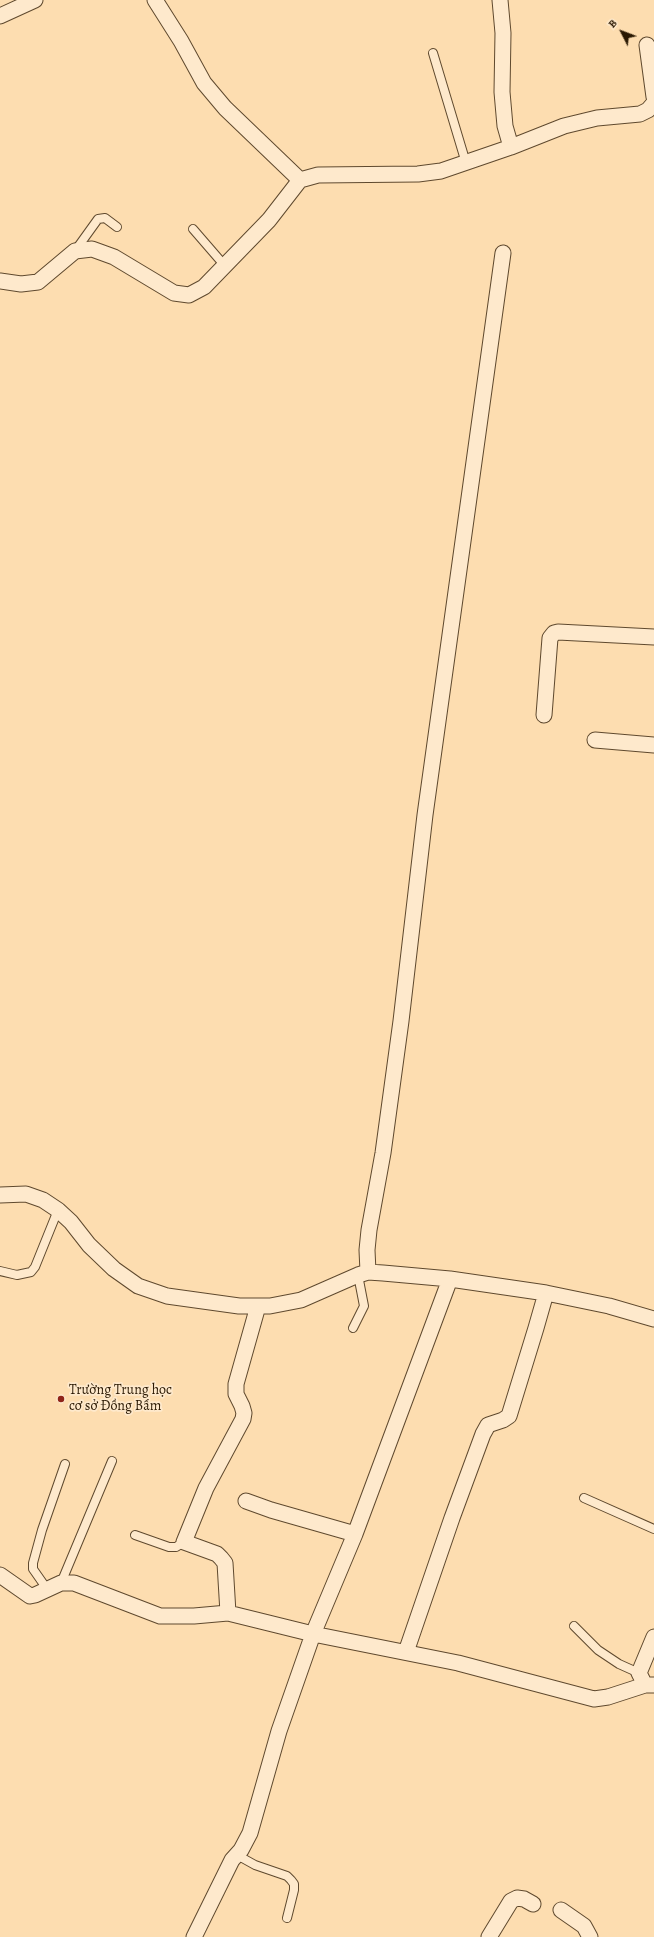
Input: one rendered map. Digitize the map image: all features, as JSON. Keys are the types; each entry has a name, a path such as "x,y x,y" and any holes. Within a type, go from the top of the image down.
{"street":[{"path":"0,16 35,0"},
{"path":"155,0 181,41 204,84 231,113 300,180"},
{"path":"500,0 503,33 502,92 505,126 511,148"},
{"path":"647,45 654,97"},
{"path":"0,281 21,284 38,282 75,251 92,249 114,257 174,293 189,295 204,287 273,216 300,180 318,175 418,174 441,171 511,148 564,126 597,118 640,114 648,110 654,103"},
{"path":"363,1274 369,1230 382,1160 401,1021 427,800 503,253"},
{"path":"544,715 550,638 554,633 654,637"},
{"path":"595,740 654,744"},
{"path":"0,1195 26,1194 43,1200 58,1210 71,1222 89,1245 114,1269 138,1286 167,1296 233,1306 270,1306 301,1300 363,1274 450,1279 546,1293 609,1306 654,1319"},
{"path":"194,1937 232,1860 244,1846 250,1833 279,1731 313,1634 355,1534 450,1279"},
{"path":"406,1652 452,1518 483,1434 488,1425 503,1420 509,1416 546,1293"},
{"path":"228,1613 225,1563 217,1554 184,1542 206,1488 243,1419 244,1413 236,1394 236,1384 258,1306"},
{"path":"246,1501 271,1510 355,1534"},
{"path":"0,1576 30,1596 61,1583 74,1583 160,1616 194,1616 228,1613 313,1634 458,1662 594,1698 608,1697 646,1681 654,1638"},
{"path":"489,1937 511,1901 517,1898 524,1899 534,1904"},
{"path":"562,1910 584,1926 590,1937"}],"lane":[{"path":"433,53 466,163"},
{"path":"75,251 98,219 106,218 117,227"},
{"path":"193,229 224,266"},
{"path":"0,1271 17,1275 30,1272 35,1267 58,1210"},
{"path":"352,1328 364,1306 363,1274"},
{"path":"61,1583 112,1462"},
{"path":"47,1589 33,1569 32,1563 65,1464"},
{"path":"584,1498 654,1529"},
{"path":"135,1535 169,1547 176,1547 184,1542"},
{"path":"574,1626 598,1650 646,1681"},
{"path":"237,1854 255,1865 287,1876 291,1880 294,1884 294,1890 287,1918"}],"place":[{"name":"Trường Trung học cơ sở Đồng Bẩm","path":"61,1399"}]}
